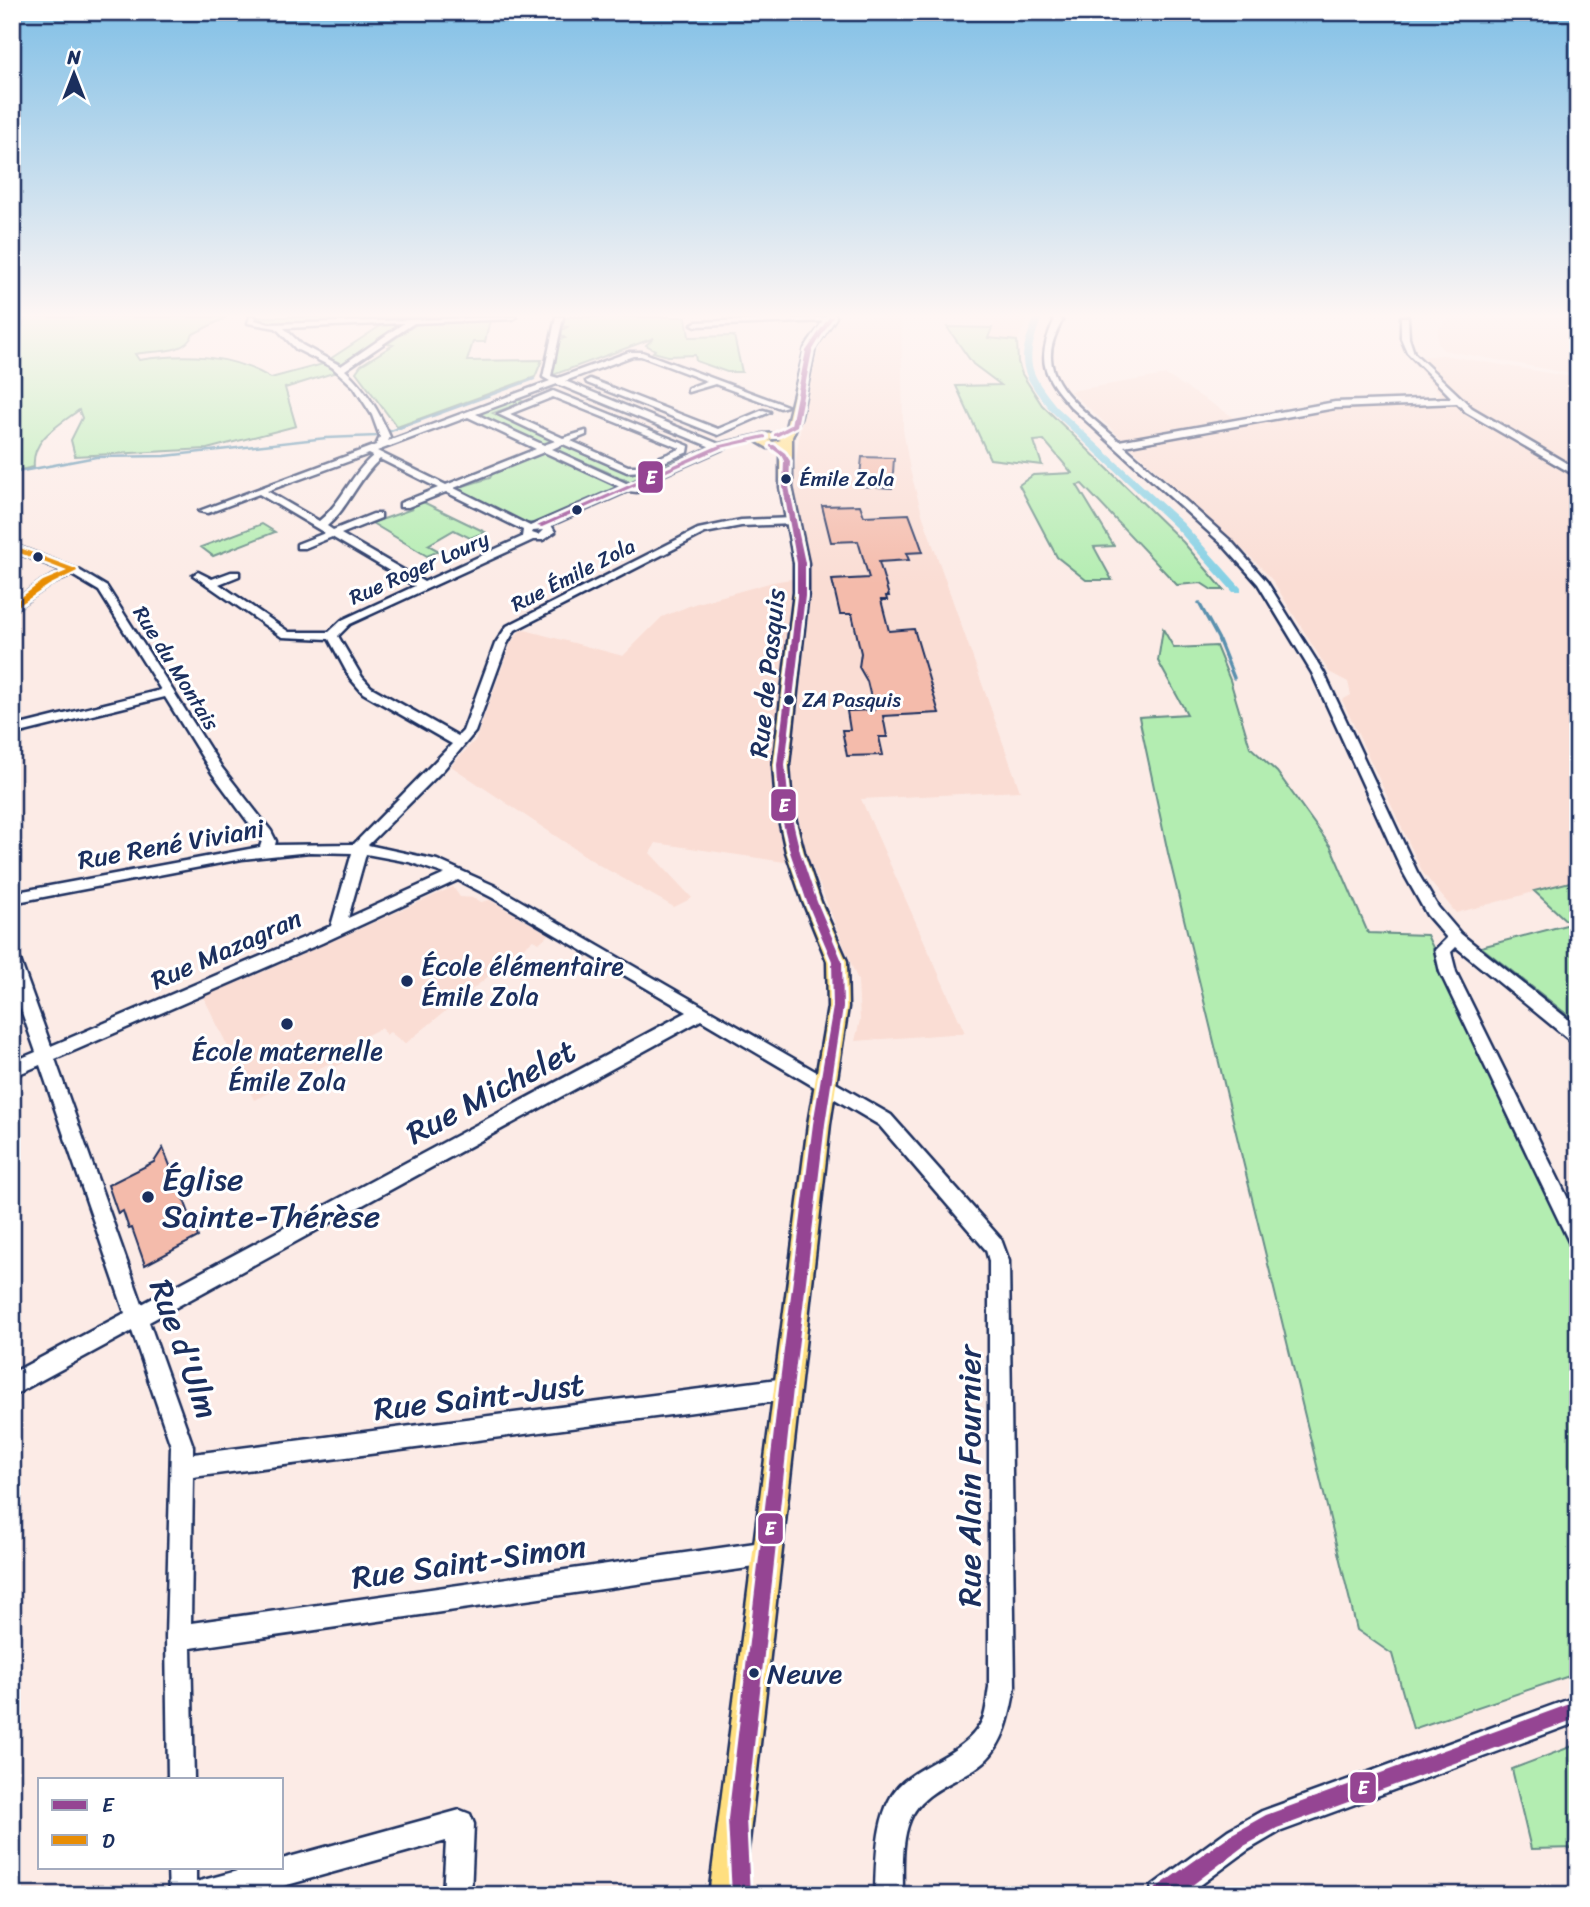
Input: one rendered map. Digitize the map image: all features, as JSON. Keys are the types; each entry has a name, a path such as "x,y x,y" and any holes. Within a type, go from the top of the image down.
{"main road":[{"path":"774,440 794,426 798,406"},
{"name":"Rue de Pasquis","path":"737,1819 786,1389 838,1007 837,961 812,902 795,852 781,788 786,718 801,596 801,563 786,487 787,461 774,440"},
{"path":"726,1895 737,1819"},
{"path":"737,1819 741,1895"}],"street":[{"path":"320,526 348,497 379,444 381,426 370,406"},
{"path":"204,511 379,444 490,406"},
{"path":"522,406 502,414 632,470 685,450 684,446 580,406"},
{"path":"617,406 719,447"},
{"path":"614,421 650,406"},
{"path":"659,406 718,432 766,412 751,406"},
{"path":"1075,406 1251,568 1272,596 1318,673 1421,895 1432,911 1456,938 1578,1037"},
{"path":"1118,444 1329,406"},
{"path":"1467,406 1578,474"},
{"path":"468,414 633,489"},
{"path":"404,505 583,433"},
{"name":"Rue Roger Loury","path":"633,489 732,442 774,440"},
{"name":"Rue Roger Loury","path":"460,744 360,685 341,646 332,636 346,622 538,531 736,446 774,440"},
{"path":"379,444 445,488 538,531"},
{"path":"260,491 424,587"},
{"path":"301,547 377,516"},
{"name":"Rue Émile Zola","path":"359,849 362,842 460,744 474,722 501,644 511,628 702,531 741,523 794,521"},
{"name":"Rue du Montais","path":"12,547 72,571 103,589 218,770 266,834 269,841 267,850"},
{"path":"12,608 46,583 72,571"},
{"path":"210,584 235,574"},
{"path":"198,575 286,635 332,636"},
{"path":"12,731 169,692"},
{"path":"338,928 359,849"},
{"name":"Rue René Viviani","path":"12,898 228,855 267,850 359,849 410,857 458,874 498,894 826,1084"},
{"name":"Rue Mazagran","path":"12,1070 458,874"},
{"path":"1456,938 1443,950 1447,969 1578,1240"},
{"name":"Rue d'Ulm","path":"12,960 182,1446 178,1637 181,1778"},
{"name":"Rue Michelet","path":"12,1385 702,1012"},
{"name":"Rue Alain Fournier","path":"826,1084 885,1120 994,1245 999,1261 1002,1687 996,1724 976,1751 911,1792 896,1817 890,1856 889,1895"},
{"name":"Rue Saint-Just","path":"180,1467 786,1389"},
{"name":"Rue Saint-Simon","path":"178,1637 769,1553"},
{"path":"1163,1895 1238,1840 1272,1821 1320,1801 1578,1709"},
{"path":"199,1895 460,1824 457,1895"},
{"path":"182,1868 183,1895"}],"shaded area":[{"path":"805,406 903,406 903,429 910,470 923,517 1020,791 861,799 965,1033 855,1041 860,1020 858,981 812,866 656,843 650,853 692,898 674,907 599,865 451,766 476,739 511,643 521,629 623,656 662,617 694,604 773,582 808,576 793,482"},
{"path":"1086,406 1216,406 1235,418 1310,406 1578,406 1578,880 1456,913 1423,873 1342,700 1351,695 1348,682 1329,672 1273,581 1258,564"},
{"path":"453,887 460,897 475,898 481,902 490,900 549,934 539,943 533,940 405,1044 390,1032 386,1035 381,1028 351,1043 358,1056 335,1067 332,1062 254,1100 203,996"}],"green space":[{"path":"12,406 290,406 296,426 207,449 75,456 71,440 82,418 79,410 55,427 42,441 34,457 34,467 15,471 12,462"},
{"path":"381,406 455,406 397,427"},
{"path":"498,406 513,406 493,413 556,441 546,445 476,414"},
{"path":"965,406 1043,406 1183,542 1224,590 1212,590 1201,583 1177,585 1082,484 1077,485 1114,546 1094,547 1112,580 1086,580 1057,557 1019,485 1033,475 1072,473 1044,440 1034,441 1042,465 990,459"},
{"path":"563,444 632,474 673,457 681,460 631,482 554,449"},
{"path":"544,453 621,488 540,523 525,523 457,488 490,478 492,474"},
{"path":"423,502 485,532 470,538 454,530 428,545 439,551 427,556 372,523 412,509 410,507"},
{"path":"262,524 275,532 213,556 201,547"},
{"path":"1163,629 1174,648 1216,646 1230,680 1250,747 1277,772 1331,847 1368,933 1427,935 1578,1257 1578,1673 1413,1729 1392,1654 1357,1630 1168,853 1139,717 1187,714 1158,661"},
{"path":"1578,880 1578,1023 1481,947 1570,924 1534,891"},
{"path":"1578,1744 1578,1848 1531,1849 1512,1769"}],"building":[{"path":"862,457 894,458 892,488 859,486"},
{"path":"860,505 864,516 909,514 923,552 906,553 909,560 879,562 889,596 886,596 887,600 881,600 889,631 914,629 939,713 883,716 887,737 879,737 883,755 847,756 842,730 850,730 847,711 874,710 867,681 859,667 861,653 852,614 840,614 832,580 869,578 858,541 831,542 822,506"},
{"name":"Église Sainte-Thérèse","path":"163,1148 171,1168 175,1167 180,1183 178,1184 198,1237 145,1265 132,1228 129,1229 123,1211 118,1214 108,1185 154,1162"}],"waterway":[{"path":"12,473 96,457 165,456 326,438 377,436 460,406"},
{"path":"1052,406 1179,525 1237,590"},
{"path":"1199,603 1218,638 1234,678"}],"transit line":[{"name":"E","path":"776,435 794,426 798,406"},
{"name":"E","path":"540,526 719,447 764,437"},
{"name":"E","path":"741,1895 737,1819 786,1389 819,1124 838,1007 837,961 812,902 795,852 784,806 781,765 801,596 801,563 786,487 787,461 783,454 772,446"},
{"name":"D","path":"12,547 73,571"},
{"name":"D","path":"12,608 46,583 73,571"},
{"name":"E","path":"1163,1895 1238,1840 1272,1821 1578,1709"}],"place":[{"name":"Émile Zola","path":"786,479"},
{"name":"ZA Pasquis","path":"789,700"},
{"name":"École élémentaire Émile Zola","path":"407,981"},
{"name":"École maternelle Émile Zola","path":"287,1024"},
{"name":"Église Sainte-Thérèse","path":"148,1197"},
{"name":"Neuve","path":"754,1673"}]}
